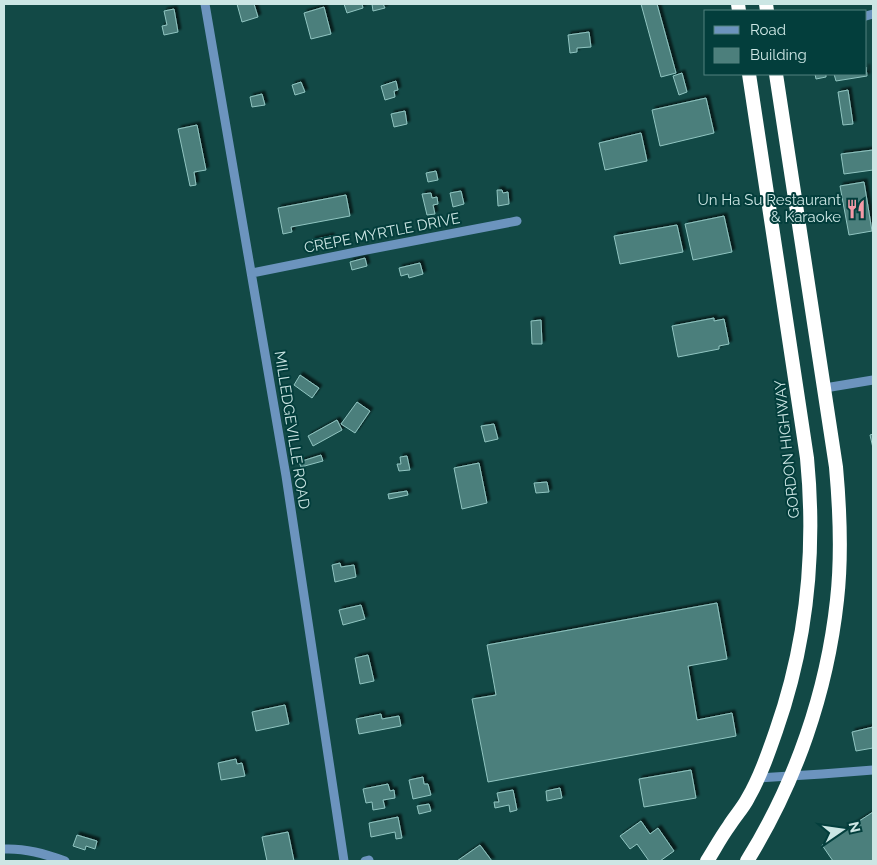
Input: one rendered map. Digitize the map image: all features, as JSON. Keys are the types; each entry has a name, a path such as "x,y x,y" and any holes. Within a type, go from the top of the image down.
{"highway":[{"name":"GORDON HIGHWAY","path":"707,861 747,800 758,778 789,690 797,657 808,591 811,492 749,75"},
{"path":"747,861 772,819 807,736 827,664 837,599 840,533 836,467 825,388 776,75"}],"street":[{"name":"MILLEDGEVILLE ROAD","path":"205,4 286,476 344,861"},
{"name":"CREPE MYRTLE DRIVE","path":"252,273 517,221"},
{"path":"825,388 873,380"},
{"path":"758,778 873,770"},
{"path":"4,849 19,848 65,861"}],"building":[{"path":"237,4 254,4 258,17 242,22"},
{"path":"344,4 362,4 363,8 347,13"},
{"path":"372,4 383,4 385,8 373,11"},
{"path":"641,4 657,4 676,73 661,77"},
{"path":"324,7 331,34 311,39 304,13"},
{"path":"174,9 178,32 164,35 162,26 167,25 164,11"},
{"path":"589,32 591,47 577,48 577,52 570,53 568,35"},
{"path":"682,73 687,92 679,95 673,76"},
{"path":"815,75 826,75 826,77 816,79"},
{"path":"834,75 867,75 867,76 836,81"},
{"path":"396,81 398,90 394,91 395,97 385,100 381,86"},
{"path":"301,82 305,92 295,95 292,85"},
{"path":"848,90 853,124 843,125 838,92"},
{"path":"262,94 265,105 252,107 250,97"},
{"path":"706,98 714,133 660,146 652,110"},
{"path":"405,111 407,124 394,127 391,114"},
{"path":"197,125 206,170 194,172 196,185 190,186 178,129"},
{"path":"641,133 647,161 605,170 599,143"},
{"path":"873,150 873,170 844,174 841,154"},
{"path":"436,171 438,180 428,182 426,173"},
{"name":"Un Ha Su Restaurant & Karaoke","path":"864,182 872,231 849,235 840,186"},
{"path":"497,190 502,190 503,193 508,192 509,204 498,206"},
{"path":"461,191 464,204 453,207 450,193"},
{"path":"431,193 432,198 437,197 438,204 433,205 435,214 427,215 422,194"},
{"path":"346,195 350,216 291,227 292,232 283,234 278,208"},
{"path":"724,216 732,252 693,260 685,224"},
{"path":"677,225 683,252 620,264 614,236"},
{"path":"331,236 333,246 314,249 312,240"},
{"path":"365,258 367,266 352,270 350,262"},
{"path":"420,263 423,274 409,278 408,274 401,276 399,268"},
{"path":"714,318 714,321 724,319 729,344 719,346 719,349 678,357 672,326"},
{"path":"541,320 542,344 532,344 531,321"},
{"path":"300,375 319,388 312,398 294,385"},
{"path":"357,402 370,411 355,433 341,424"},
{"path":"337,420 342,430 313,446 308,436"},
{"path":"494,424 498,439 485,442 481,426"},
{"path":"873,434 873,448 870,435"},
{"path":"321,455 323,461 301,467 299,462"},
{"path":"407,456 410,470 399,471 397,464 401,464 400,457"},
{"path":"479,463 487,503 462,509 454,468"},
{"path":"547,482 549,492 536,493 534,483"},
{"path":"407,491 408,495 389,499 388,494"},
{"path":"340,563 341,567 354,565 356,577 335,582 332,565"},
{"path":"717,603 727,659 688,666 697,720 732,713 736,736 488,782 472,699 496,695 487,645"},
{"path":"361,605 365,619 343,625 339,610"},
{"path":"368,655 374,681 360,684 355,658"},
{"path":"285,705 289,724 256,731 252,712"},
{"path":"381,714 382,719 399,716 401,726 359,734 356,719"},
{"path":"873,727 873,748 856,751 852,732"},
{"path":"236,759 237,764 242,763 245,776 221,780 218,763"},
{"path":"691,770 696,798 644,807 639,779"},
{"path":"423,777 424,784 428,784 431,795 413,799 409,780"},
{"path":"388,784 390,791 394,790 395,798 383,800 385,808 373,810 372,802 366,803 363,789"},
{"path":"560,788 562,798 547,801 546,791"},
{"path":"513,790 517,810 510,812 509,805 495,808 494,802 499,802 497,793"},
{"path":"429,804 431,811 419,814 417,806"},
{"path":"873,812 873,861 833,861 822,845"},
{"path":"398,817 402,838 396,839 395,832 371,837 369,823"},
{"path":"641,821 650,834 658,828 674,851 660,861 649,861 637,844 630,849 620,836"},
{"path":"288,832 294,861 267,861 262,837"},
{"path":"77,835 97,841 95,849 86,846 85,850 73,846"},
{"path":"480,845 492,861 457,861"}],"place":[{"name":"Un Ha Su Restaurant & Karaoke","path":"856,209"}]}
